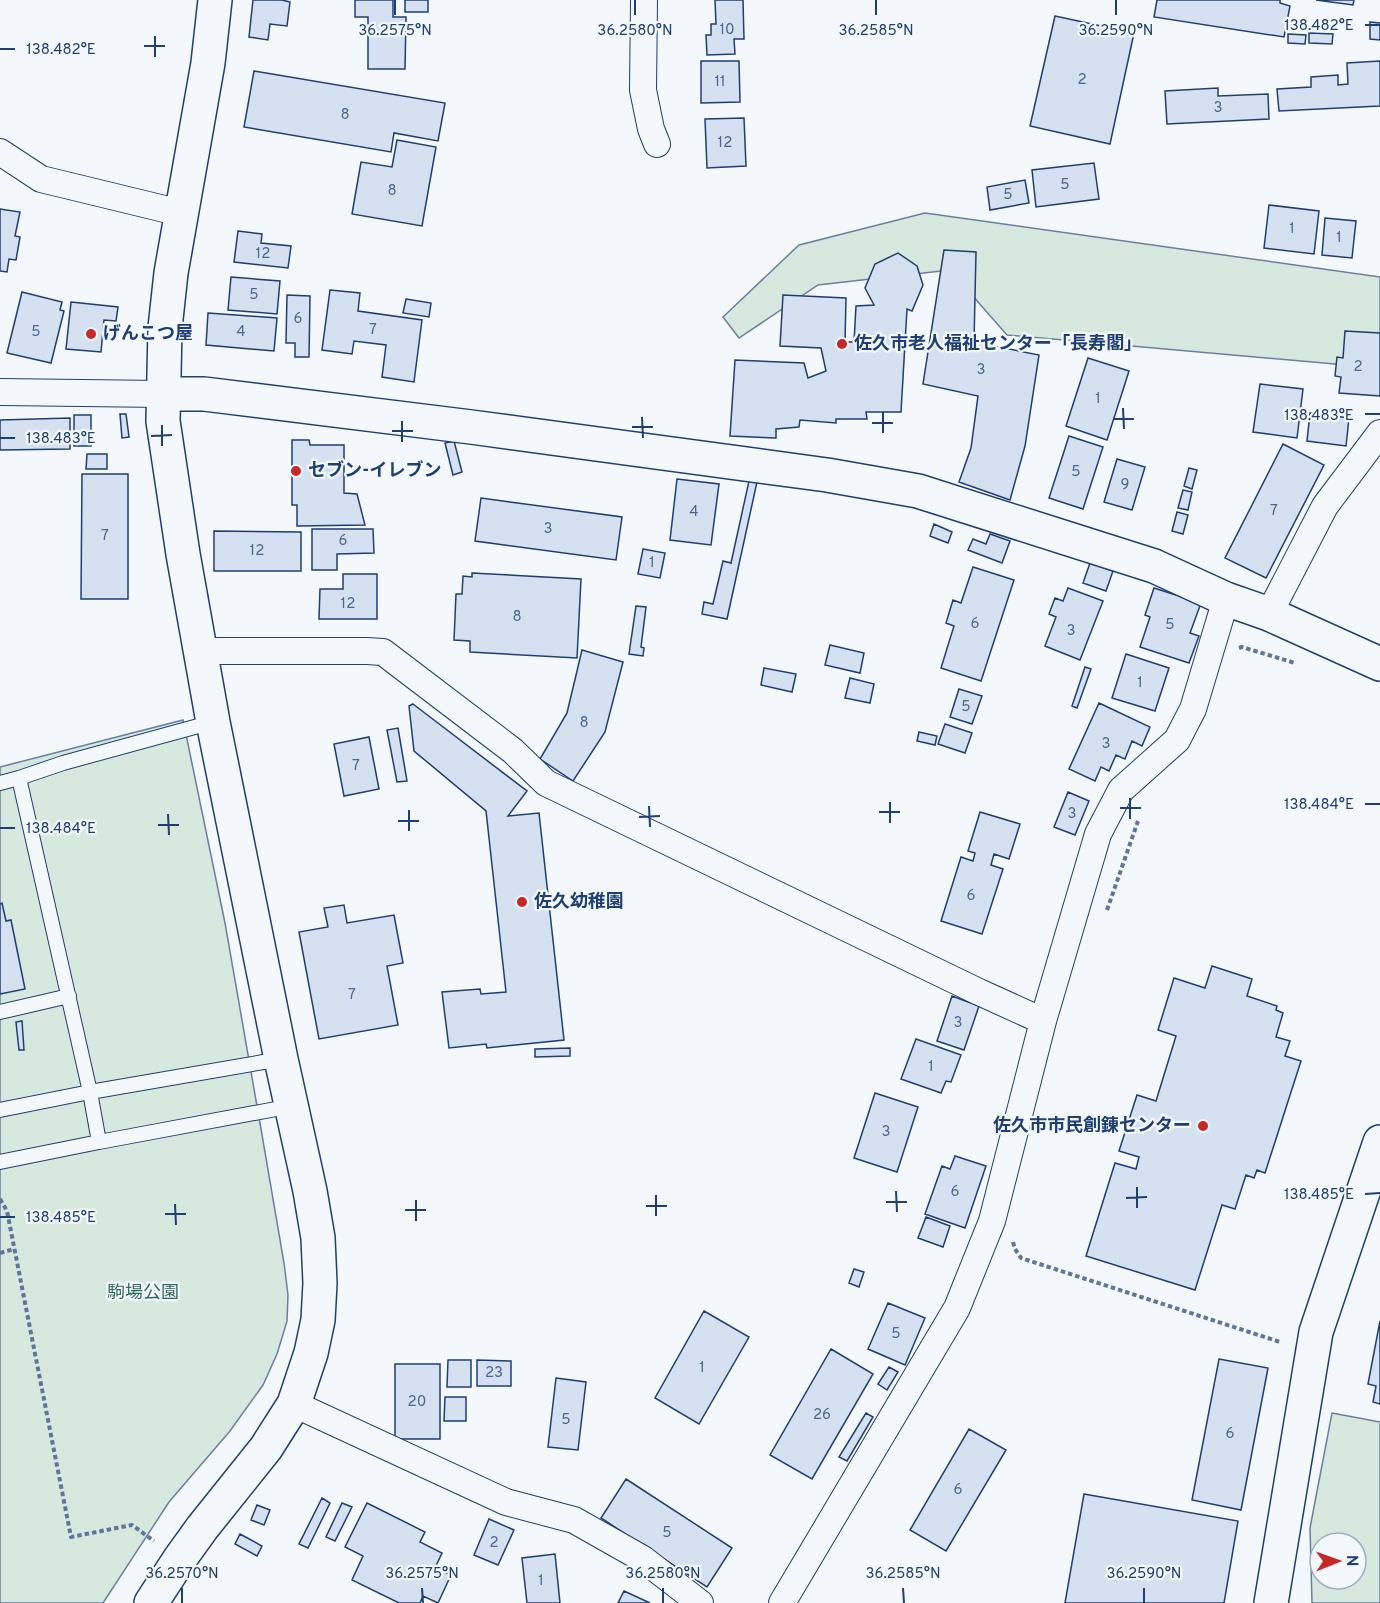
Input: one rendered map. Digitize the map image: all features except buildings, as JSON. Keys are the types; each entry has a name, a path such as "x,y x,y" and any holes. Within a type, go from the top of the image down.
{"street":[{"path":"151,1603 202,1528 266,1448 294,1404 311,1353 318,1320 320,1283 318,1238 310,1191 213,722 168,464 163,421 165,328 171,273 208,63 215,0"},
{"path":"644,0 643,90 651,129 657,144"},
{"path":"0,152 41,178 181,213"},
{"path":"0,392 204,394 827,475 918,491 1154,566 1380,664"},
{"path":"1269,614 1324,506 1380,433"},
{"path":"782,1603 957,1308 992,1221 1043,1021 1098,834 1121,790 1177,740 1193,709 1226,599"},
{"path":"200,651 383,652 513,751 546,783 1043,1021"},
{"path":"1271,1603 1316,1332 1380,1142"},
{"path":"294,1404 506,1502 574,1520 643,1559 700,1603"}],"lane":[{"path":"0,783 63,763 213,722"},
{"path":"19,778 69,996 99,1142"},
{"path":"0,1012 69,996"},
{"path":"0,1110 281,1059"},
{"path":"0,1162 292,1106"}],"path":[{"path":"1234,651 1242,647 1296,663"},
{"path":"1106,914 1141,814"},
{"path":"0,1199 7,1211 71,1538 132,1525 179,1560"},
{"path":"1011,1233 1015,1249 1021,1258 1280,1342"},
{"path":"0,1253 14,1249"}],"green space":[{"path":"925,213 1380,277 1380,368 1007,335 950,270 818,285 739,338 723,317 799,245"},
{"name":"駒場公園","path":"183,720 225,923 261,1129 284,1263 288,1295 287,1321 277,1354 263,1385 230,1431 169,1502 103,1603 0,1603 0,767"},
{"path":"1332,1413 1380,1422 1380,1603 1312,1603 1312,1591 1368,1591 1368,1531 1310,1531"}],"place":[{"name":"げんこつ屋","path":"91,334"},
{"name":"佐久市老人福祉センター「長寿閣」","path":"842,344"},
{"name":"セブン-イレブン","path":"296,471"},
{"name":"佐久幼稚園","path":"522,902"},
{"name":"佐久市市民創錬センター","path":"1203,1126"}]}
